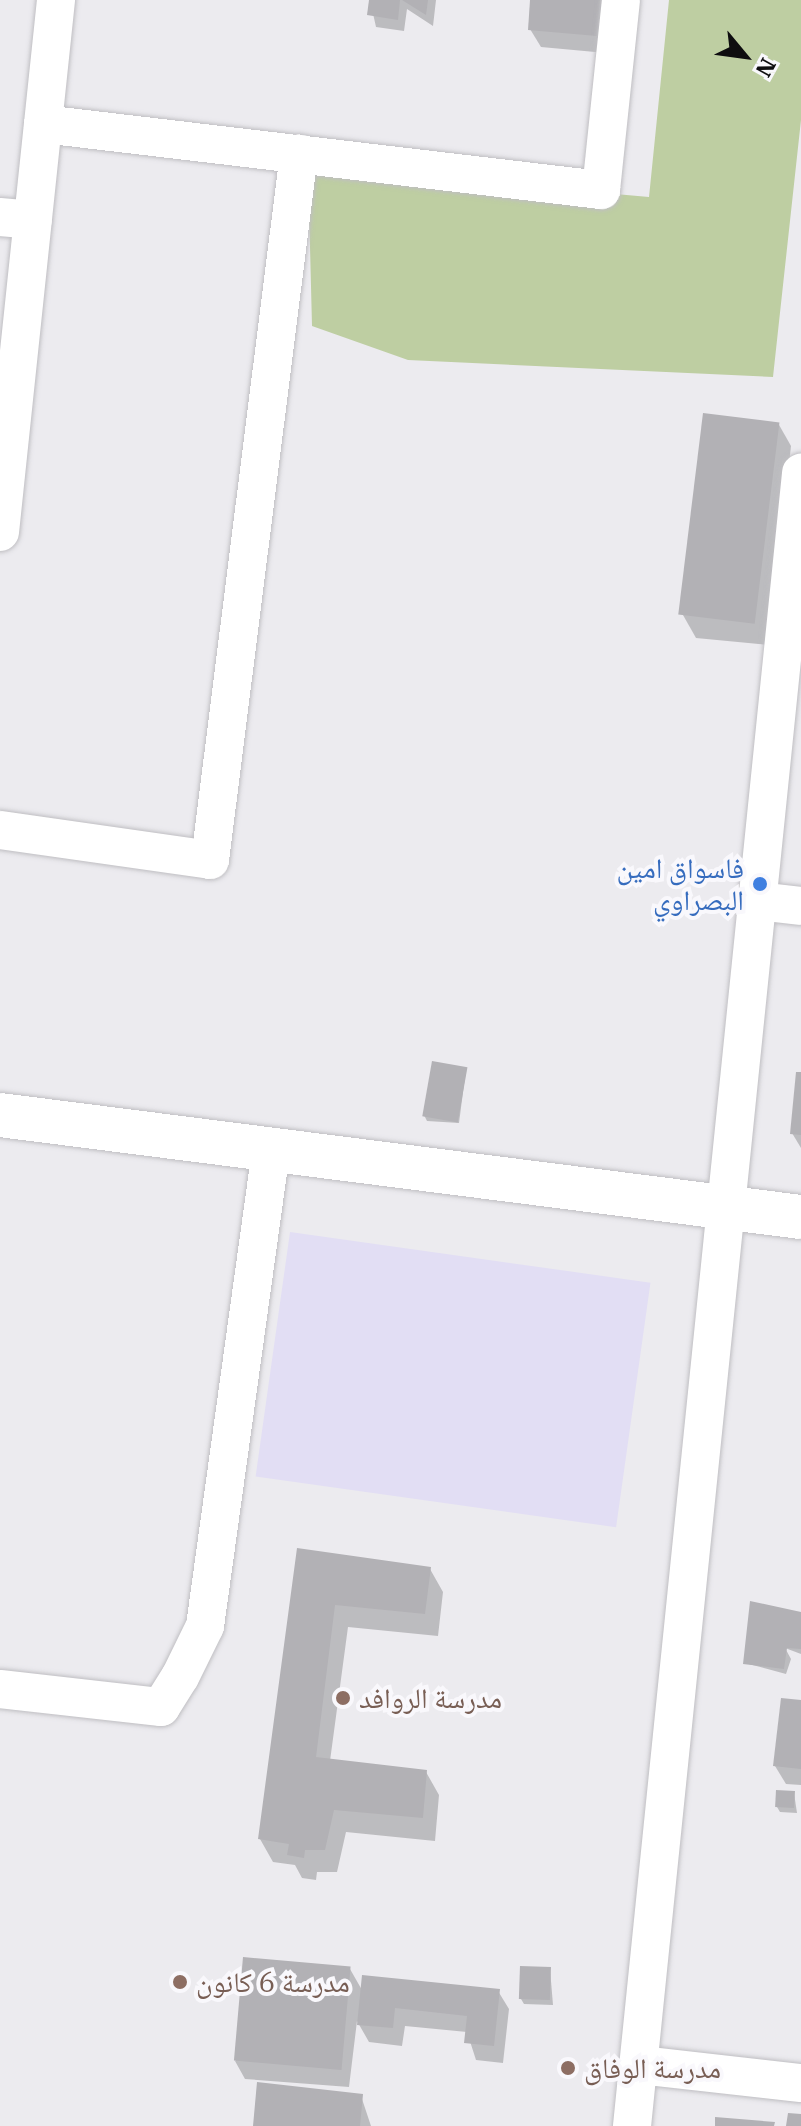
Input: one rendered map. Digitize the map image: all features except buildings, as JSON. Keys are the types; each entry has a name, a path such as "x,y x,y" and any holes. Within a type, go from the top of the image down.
{"street":[{"path":"0,532 16,219 43,124 56,0"},
{"path":"43,124 601,190 621,0"},
{"path":"0,830 210,860 299,154"},
{"path":"632,2126 758,901 790,681 801,473"},
{"path":"758,901 801,906"},
{"path":"0,1115 801,1217"},
{"path":"0,1689 161,1707 180,1677 205,1626 271,1149"},
{"path":"640,2065 801,2083"}],"shaded area":[{"path":"290,1232 650,1283 616,1527 256,1477"}],"green space":[{"path":"669,0 801,0 801,120 773,377 408,360 312,326 308,167 649,197"}],"place":[{"name":"فاسواق امين البصراوي","path":"760,884"},
{"name":"مدرسة الروافد","path":"343,1698"},
{"name":"مدرسة 6 كانون","path":"180,1982"},
{"name":"مدرسة الوفاق","path":"568,2068"}]}
